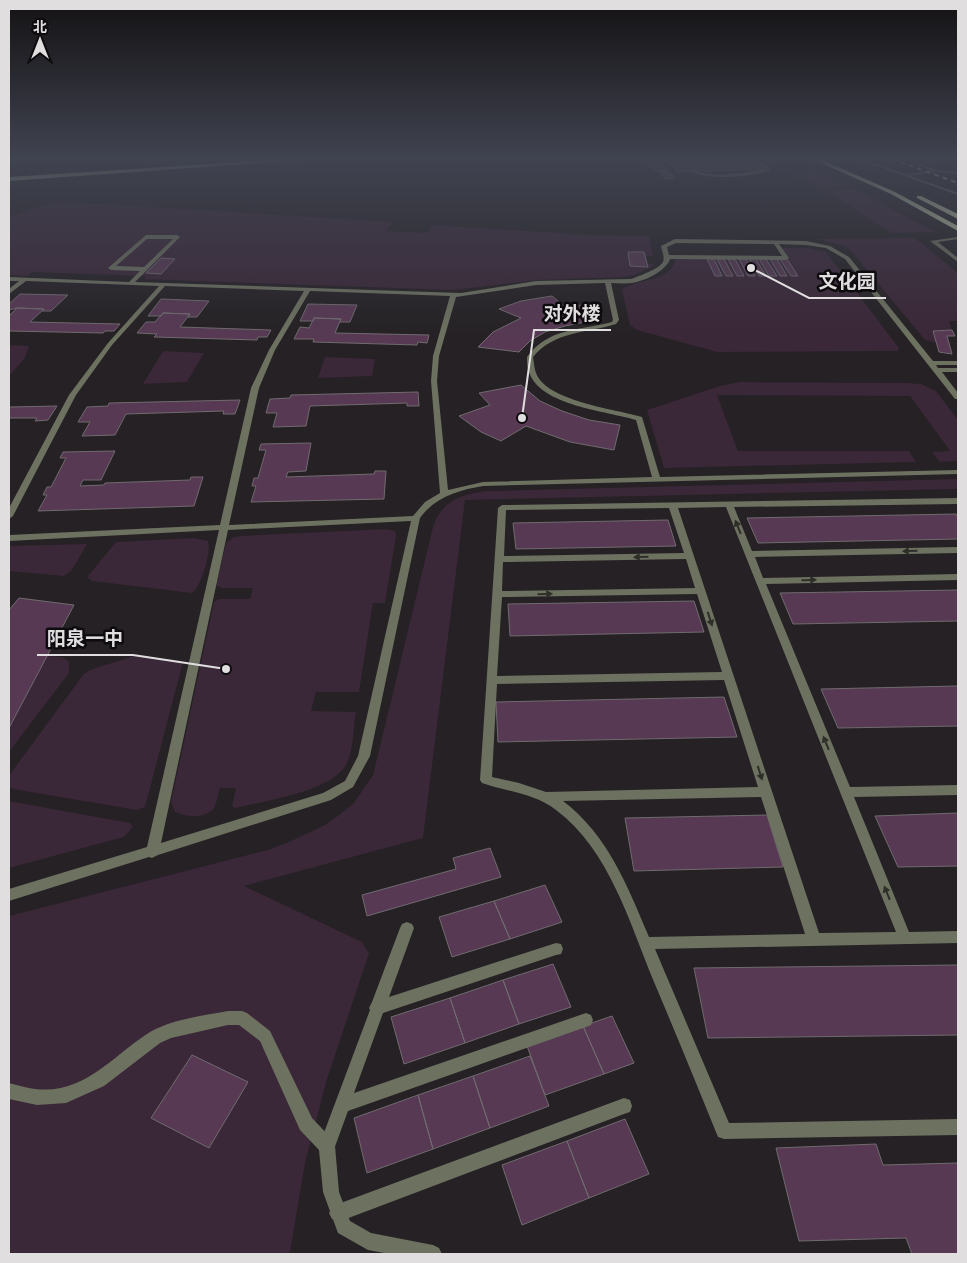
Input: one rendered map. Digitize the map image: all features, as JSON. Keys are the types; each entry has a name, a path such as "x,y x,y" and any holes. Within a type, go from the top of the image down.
{"highway":[{"path":"937,218 958,229"}],"street":[{"path":"130,284 171,244 177,237 146,236 111,268 144,270"},
{"path":"958,238 933,241 958,260"},
{"path":"9,279 453,295 527,284 626,282 648,275 665,264 664,246 675,241 814,244 841,253 958,397"},
{"path":"666,257 786,258 775,242"},
{"path":"9,292 24,280"},
{"path":"608,282 616,320 614,323 561,334 542,343 530,357 531,372 540,384 557,396 581,405 639,419 657,480"},
{"path":"9,516 74,395 110,344 163,285"},
{"path":"152,852 255,388 272,350 308,290"},
{"path":"444,495 434,381 436,356 453,295"},
{"path":"931,363 958,363"},
{"path":"937,370 958,370"},
{"path":"9,895 336,794 354,777 364,756 416,518 425,506 444,495 462,488 483,484 958,472"},
{"path":"958,502 502,508 486,780 531,791 566,810 580,822 605,856 619,881 724,1131 958,1127"},
{"path":"729,505 905,938"},
{"path":"673,506 814,940"},
{"path":"9,538 416,518"},
{"path":"749,554 958,550"},
{"path":"499,560 690,556"},
{"path":"760,581 958,577"},
{"path":"497,594 701,591"},
{"path":"492,680 728,676"},
{"path":"846,792 958,790"},
{"path":"545,797 766,792"},
{"path":"407,928 376,1008 328,1146 331,1192 344,1227 368,1241 433,1254"},
{"path":"645,943 958,937"},
{"path":"376,1008 556,950"},
{"path":"9,1091 37,1097 66,1095 99,1080 156,1038 170,1031 228,1018 242,1018 265,1036 306,1124 328,1146"},
{"path":"343,1104 586,1020"},
{"path":"338,1214 624,1106"}],"shaded area":[{"path":"9,218 327,218 393,222 386,231 427,233 433,225 587,235 649,236 653,256 645,256 644,252 628,252 630,266 647,267 647,263 655,265 625,277 537,280 454,290 144,279 146,276 32,272 28,276 9,275"},
{"path":"868,218 909,218 935,232 891,233"},
{"path":"915,238 958,273 958,321 949,321 952,330 933,331 936,343 925,340 851,251 844,246 816,239"},
{"path":"782,248 807,248 826,252 899,348 898,351 717,352 637,330 630,325 622,290 628,286 653,279 668,272 676,258 787,256"},
{"path":"9,345 29,346 25,358 9,376"},
{"path":"163,351 204,353 187,382 143,384"},
{"path":"325,357 375,359 372,376 318,378"},
{"path":"740,382 921,384 936,391 958,420 958,461 940,462 932,452 950,451 910,396 717,395 738,451 909,451 916,462 664,468 647,410 720,386"},
{"path":"958,479 958,489 465,500 423,838 244,886 362,942 369,953 327,1079 305,1163 290,1252 284,1254 9,1254 9,916 268,850 325,825 353,804 373,775 433,527 446,505 468,494 486,491"},
{"path":"385,529 395,531 396,536 385,603 373,603 359,692 316,692 311,711 356,712 352,746 346,765 338,774 326,782 295,794 235,808 232,806 236,788 220,788 217,801 210,812 190,816 175,812 171,802 214,602 219,599 250,599 253,588 222,588 216,585 226,543 234,537 241,536"},
{"path":"194,538 208,541 209,546 202,577 192,593 92,581 87,577 116,542"},
{"path":"87,544 72,570 64,576 9,571 9,546"},
{"path":"137,655 181,661 182,666 145,807 137,810 9,787 9,776 83,675 90,670"},
{"path":"47,656 62,657 69,661 69,673 9,752 9,728"},
{"path":"9,801 130,823 133,827 124,837 9,868"}],"building":[{"path":"628,252 644,252 648,267 630,266"},
{"path":"161,258 175,259 161,274 146,273"},
{"path":"707,259 714,259 722,276 715,276"},
{"path":"717,259 724,259 733,276 726,276"},
{"path":"728,259 735,259 744,276 737,276"},
{"path":"739,259 746,259 755,276 748,276"},
{"path":"749,259 756,259 766,276 759,276"},
{"path":"759,259 766,259 777,276 769,276"},
{"path":"770,259 777,259 787,276 780,276"},
{"path":"780,259 787,259 798,276 791,276"},
{"path":"20,294 68,295 51,311 17,308 9,310 9,304"},
{"path":"552,296 565,307 580,305 595,320 545,332 530,341 519,352 478,347 493,332 521,318 499,309 521,301"},
{"path":"161,299 209,301 197,317 188,317 190,314 163,313 161,316 148,316"},
{"path":"308,304 357,305 350,322 340,322 341,319 314,318 313,321 300,321"},
{"path":"17,308 44,309 30,322 120,324 114,331 105,331 103,333 9,331 9,316"},
{"path":"163,313 190,314 180,327 271,330 267,337 258,337 257,340 154,337 157,334 137,333 146,322 155,322"},
{"path":"314,318 341,319 335,333 429,335 427,343 418,342 417,345 313,342 314,339 294,339 300,327 309,328"},
{"path":"952,330 955,336 947,336 952,354 939,352 933,331"},
{"path":"521,385 540,401 562,411 589,420 620,425 614,450 570,442 526,426 501,441 481,432 459,416 490,405 479,393"},
{"path":"418,392 419,406 407,406 407,403 310,406 306,426 273,427 277,413 266,413 270,399 290,398 291,395"},
{"path":"240,400 235,414 223,414 224,411 126,414 115,435 82,436 90,422 78,422 87,407 108,406 109,403"},
{"path":"57,406 48,420 35,421 37,418 9,418 9,407"},
{"path":"311,443 306,471 288,472 286,477 374,474 375,471 386,471 384,499 251,502 256,486 252,486 254,478 258,478 266,450 259,450 261,444"},
{"path":"115,451 101,480 83,480 80,486 104,485 105,483 190,480 191,477 203,477 194,506 38,511 47,495 43,495 47,487 51,487 66,458 60,458 63,452"},
{"path":"956,514 958,518 958,539 758,543 747,518"},
{"path":"668,520 676,546 516,549 513,523"},
{"path":"958,590 958,621 793,624 780,593"},
{"path":"19,598 74,605 9,728 9,610"},
{"path":"694,601 704,632 510,636 508,604"},
{"path":"958,686 958,726 838,728 821,689"},
{"path":"724,697 737,737 498,742 496,702"},
{"path":"958,813 958,866 898,867 875,816"},
{"path":"767,815 783,867 634,871 625,818"},
{"path":"490,848 501,877 367,916 362,895 456,869 453,858"},
{"path":"545,885 562,922 510,939 494,901"},
{"path":"494,901 510,939 452,957 439,917"},
{"path":"553,964 571,1007 519,1024 503,980"},
{"path":"958,965 958,1035 708,1038 694,968"},
{"path":"503,980 519,1024 465,1043 450,998"},
{"path":"450,998 465,1043 404,1064 391,1017"},
{"path":"612,1016 634,1063 604,1074 583,1026"},
{"path":"583,1026 604,1074 545,1095 527,1046"},
{"path":"192,1055 248,1082 209,1148 151,1118"},
{"path":"530,1056 549,1106 490,1128 473,1076"},
{"path":"473,1076 490,1128 433,1149 418,1095"},
{"path":"418,1095 433,1149 367,1173 354,1118"},
{"path":"625,1119 649,1174 589,1198 567,1141"},
{"path":"567,1141 589,1198 522,1225 502,1165"},
{"path":"876,1144 883,1165 958,1163 958,1254 912,1254 906,1238 799,1241 776,1148"}],"place":[{"name":"文化园","path":"751,268"},
{"name":"对外楼","path":"522,418"},
{"name":"阳泉一中","path":"226,669"}]}
